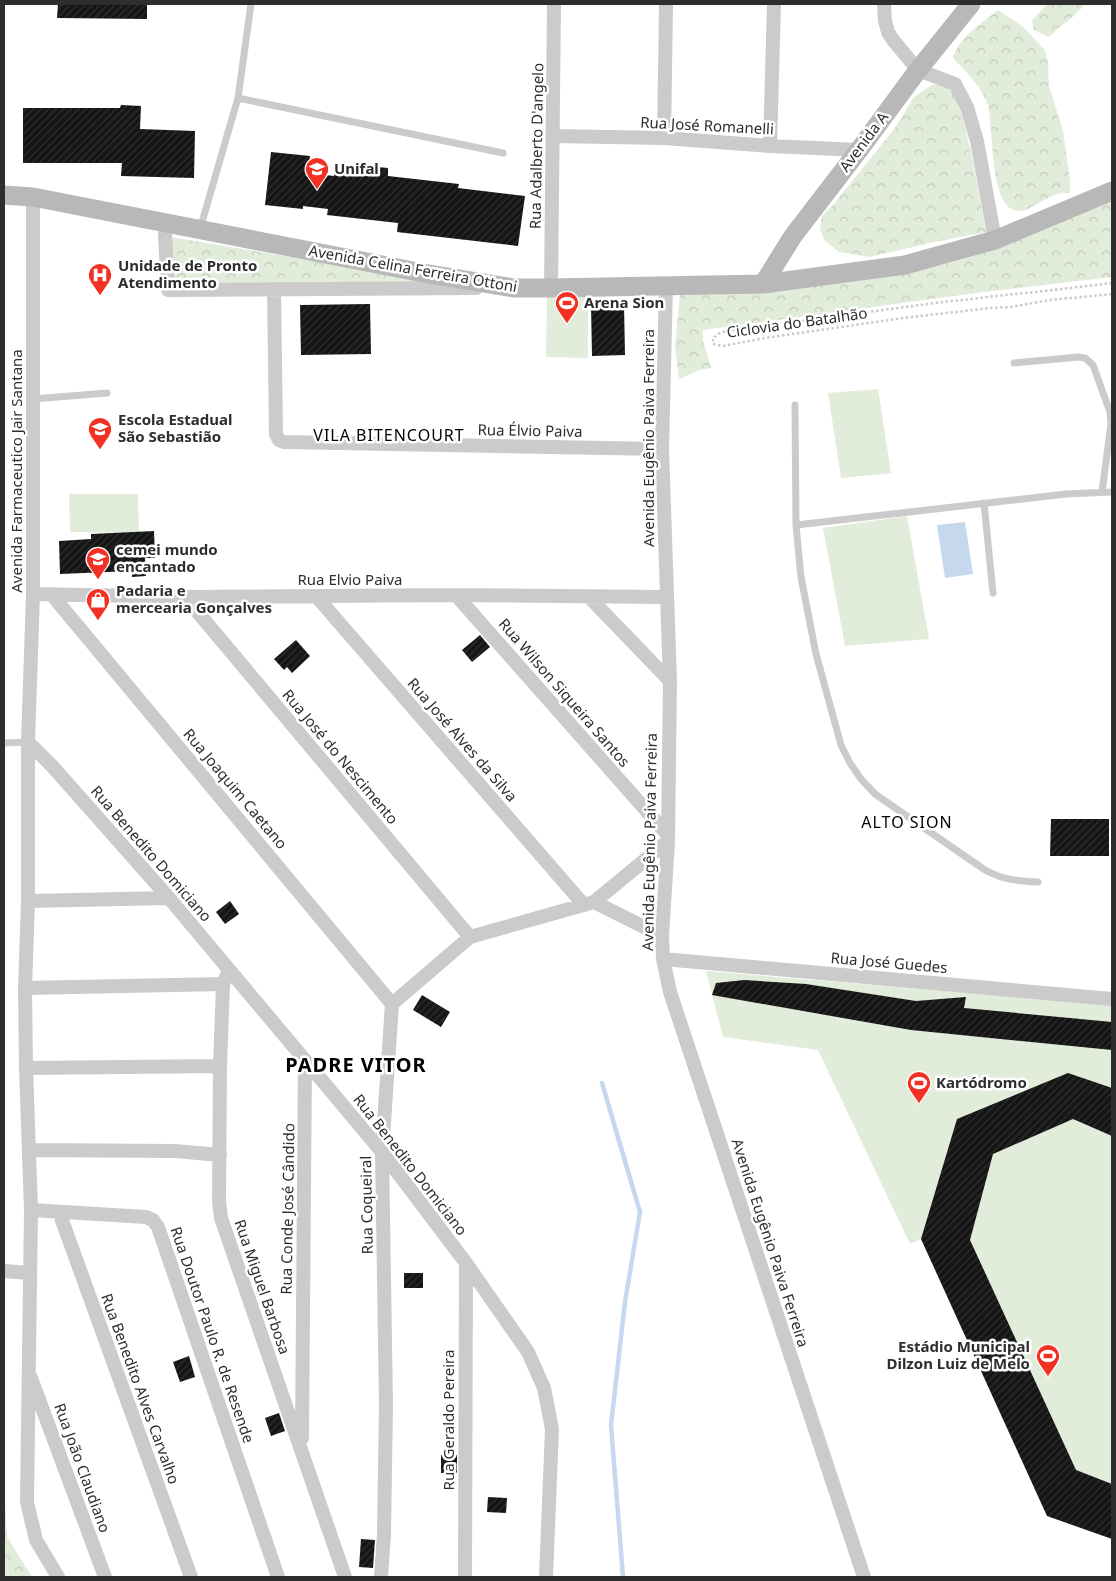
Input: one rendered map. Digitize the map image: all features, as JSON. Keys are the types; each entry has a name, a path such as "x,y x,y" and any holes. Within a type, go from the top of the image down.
{"street":[{"name":"Rua Adalberto D'angelo","path":"551,288 554,4"},
{"path":"664,138 666,4"},
{"path":"770,146 774,4"},
{"path":"884,4 885,21 892,40 918,70 955,84 967,108 977,141 994,240"},
{"name":"Avenida A","path":"763,284 793,236 918,70 971,4"},
{"name":"Rua José Romanelli","path":"553,136 664,138 859,150"},
{"name":"Avenida Celina Ferreira Ottoni","path":"4,195 33,197 423,273 514,288 551,288 763,284 905,265 994,240 1112,191"},
{"name":"Avenida Farmaceutico Jair Santana","path":"33,197 34,594 28,742 28,901 25,988 31,1210 27,1502 36,1540 58,1577"},
{"path":"167,222 165,236 168,290 514,288"},
{"name":"Avenida Eugênio Paiva Ferreira","path":"666,286 662,449 670,680 668,838 662,936 663,959 670,992 864,1577"},
{"name":"Rua Élvio Paiva","path":"274,289 276,434 279,440 284,442 662,449"},
{"name":"Rua Elvio Paiva","path":"34,594 185,597 666,596"},
{"name":"Rua Joaquim Caetano","path":"52,595 392,1004"},
{"name":"Rua Wilson Siqueira Santos","path":"456,595 668,838"},
{"name":"Rua José Alves da Silva","path":"316,596 589,903"},
{"name":"Rua José do Nescimento","path":"185,597 470,937"},
{"path":"589,597 670,680"},
{"name":"Rua Benedito Domiciano","path":"28,742 53,767 169,898 382,1152 466,1263 528,1352 544,1388 552,1429 546,1577"},
{"path":"392,1004 470,937 589,903 668,838"},
{"path":"28,901 169,898"},
{"path":"589,903 662,936"},
{"name":"Rua José Guedes","path":"663,959 1112,999"},
{"path":"25,988 223,984 229,970"},
{"name":"Rua Miguel Barbosa","path":"223,984 220,1066 219,1201 221,1218 345,1577"},
{"name":"Rua Coqueiral","path":"381,1577 384,1534 386,1405 382,1152 392,1004"},
{"name":"Rua Conde José Cândido","path":"302,1448 305,1061"},
{"path":"26,1068 220,1066"},
{"path":"30,1150 176,1151 220,1155"},
{"name":"Rua Doutor Paulo R. de Resende","path":"31,1210 146,1217 153,1220 158,1227 278,1577"},
{"name":"Rua Benedito Alves Carvalho","path":"59,1212 191,1577"},
{"name":"Rua Geraldo Pereira","path":"465,1577 466,1263"},
{"path":"4,1271 29,1272"},
{"name":"Rua João Claudiano","path":"28,1371 105,1577"}],"lane":[{"path":"200,229 238,98 251,4"},
{"path":"238,98 504,153"},
{"path":"1014,364 1079,357 1085,358 1093,365 1106,397 1111,424 1102,492"},
{"path":"34,399 107,393"},
{"path":"795,405 796,525 801,577 816,654 841,745 850,763 875,794 985,870 997,877 1012,881 1038,882"},
{"path":"796,525 1066,494 1112,492"},
{"path":"984,503 993,593"},
{"path":"4,743 28,742"}],"path":[{"name":"Ciclovia do Batalhão","path":"1112,283 1091,287 1075,286 980,299 950,301 748,328 720,333 712,338 713,344 723,346 903,318 1112,294"}],"green space":[{"path":"1047,4 1085,4 1049,37 1034,30 1032,21"},
{"path":"998,10 1022,26 1045,50 1048,63 1049,86 1063,131 1070,180 1070,193 1057,194 1028,209 1020,211 1009,207 1002,197 997,182 989,111 986,100 976,83 953,58 965,37"},
{"path":"932,85 944,85 955,95 973,161 986,232 869,257 839,252 824,240 820,229 822,216 895,128 914,97"},
{"path":"1112,201 1112,277 983,292 703,330 703,341 711,368 700,370 679,379 675,347 680,294 715,294 924,269 996,248"},
{"path":"165,236 476,288 168,290"},
{"name":"Arena Sion","path":"588,290 588,358 546,357 547,291"},
{"path":"878,389 891,473 841,478 828,393"},
{"path":"69,494 138,494 139,533 70,532"},
{"path":"907,516 929,639 845,646 823,528"},
{"path":"706,971 1112,1005 1112,1539 1047,1516 921,1239 910,1244 818,1050 723,1037"},
{"path":"4,1482 7,1537 32,1577 4,1577"}],"water":[{"path":"965,522 973,574 945,578 937,525"}],"building":[{"path":"58,4 147,4 147,19 57,18"},
{"path":"121,105 141,106 140,129 195,131 194,178 121,176 122,163 23,163 23,108 120,108"},
{"path":"271,152 310,156 308,173 334,176 336,163 388,168 388,176 459,184 458,188 525,196 518,246 397,232 398,223 327,215 328,209 303,206 303,209 265,205"},
{"path":"370,304 371,354 301,355 300,305"},
{"path":"624,304 625,355 592,356 591,305"},
{"path":"154,531 155,558 145,558 146,576 132,577 132,571 60,574 59,541 91,539 91,534"},
{"path":"480,635 490,647 472,662 462,650"},
{"path":"296,640 310,656 292,673 287,667 284,670 274,659"},
{"path":"1051,819 1109,819 1109,856 1050,856"},
{"path":"230,901 239,914 225,924 216,912"},
{"path":"744,980 806,984 916,1001 966,997 964,1008 1112,1022 1112,1050 911,1030 712,995 716,983"},
{"path":"422,995 450,1012 441,1027 413,1010"},
{"path":"1068,1073 1112,1088 1112,1136 1073,1119 993,1154 970,1240 1076,1470 1112,1484 1112,1539 1047,1516 921,1239 957,1119"},
{"path":"404,1273 423,1273 423,1288 404,1288"},
{"path":"189,1356 195,1377 180,1382 173,1362"},
{"path":"279,1413 285,1431 271,1436 265,1418"},
{"path":"441,1455 457,1455 457,1473 441,1473"},
{"path":"488,1497 507,1498 506,1513 487,1512"},
{"path":"361,1539 375,1540 373,1568 359,1567"}],"waterway":[{"path":"602,1083 640,1212 625,1302 611,1425 623,1577"}],"place":[{"name":"Unifal","path":"317,190"},
{"name":"Unidade de Pronto Atendimento","path":"100,296"},
{"name":"Arena Sion","path":"567,324"},
{"name":"Escola Estadual São Sebastião","path":"100,450"},
{"name":"cemei mundo encantado","path":"98,580"},
{"name":"Padaria e mercearia Gonçalves","path":"98,621"},
{"name":"Kartódromo","path":"919,1104"},
{"name":"Estádio Municipal Dilzon Luiz de Melo","path":"1048,1377"}],"district":[{"name":"VILA BITENCOURT","path":"389,435"},
{"name":"ALTO SION","path":"907,822"},
{"name":"PADRE VITOR","path":"356,1065"}]}
